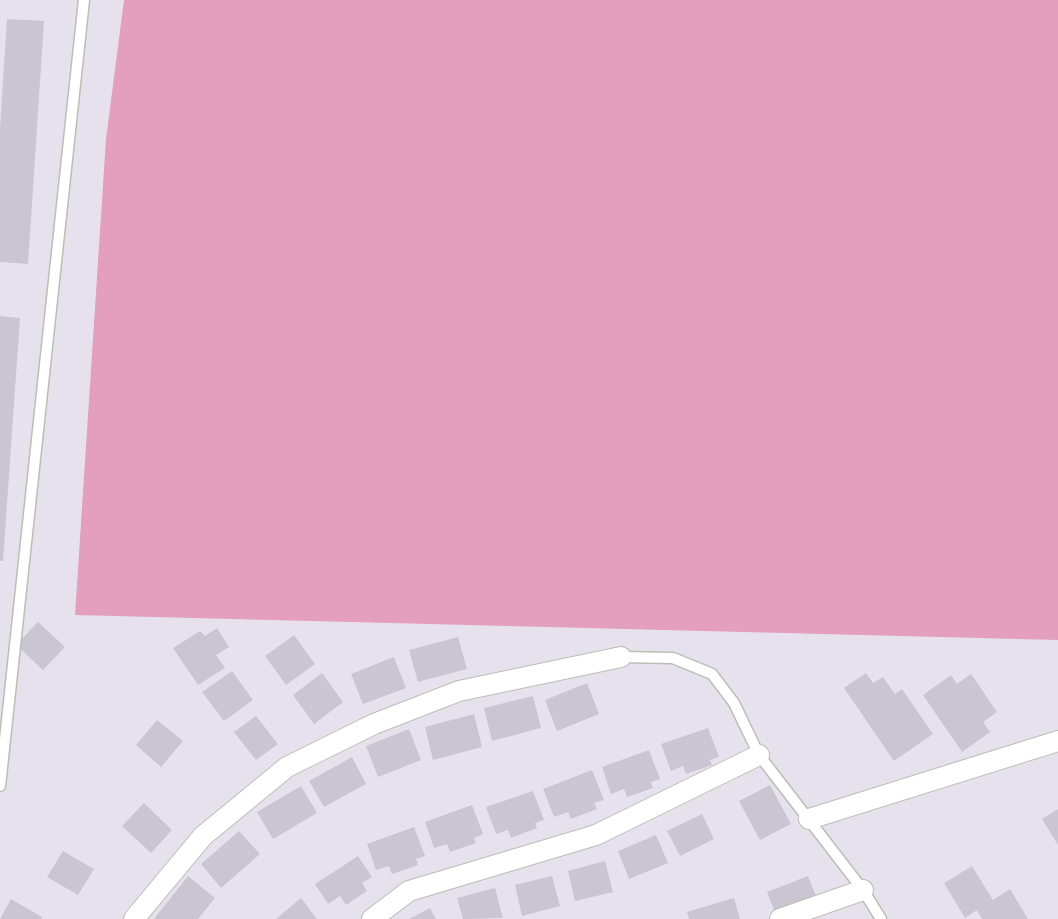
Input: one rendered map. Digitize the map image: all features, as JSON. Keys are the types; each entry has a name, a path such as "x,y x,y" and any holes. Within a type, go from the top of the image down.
{"street":[{"path":"134,919 203,836 287,767 374,724 459,691 621,657"},
{"path":"809,819 1058,741"},
{"path":"372,919 409,891 596,835 759,755"},
{"path":"780,919 863,890"}],"lane":[{"path":"0,786 84,0"},
{"path":"621,657 673,658 712,674 734,703 759,755 863,890 880,919"}],"shaded area":[{"path":"124,0 1058,0 1058,640 75,615 106,139"}],"building":[{"path":"7,19 44,21 28,264 0,262 0,128"},
{"path":"0,316 20,318 3,561 0,561"},
{"path":"38,622 65,647 43,670 16,645"},
{"path":"217,628 229,647 216,655 225,668 198,685 173,648 200,631 205,636"},
{"path":"294,635 315,664 286,685 265,656"},
{"path":"458,637 467,669 418,682 409,650"},
{"path":"394,657 406,688 363,704 351,674"},
{"path":"232,671 253,700 224,721 202,692"},
{"path":"322,673 343,702 314,724 293,695"},
{"path":"866,673 873,683 883,677 895,694 902,689 933,734 894,761 844,688"},
{"path":"971,674 997,712 983,722 990,732 962,752 923,695 951,675 957,684"},
{"path":"587,683 599,714 557,731 545,700"},
{"path":"533,696 541,728 492,741 484,708"},
{"path":"474,714 482,747 433,760 425,727"},
{"path":"256,716 278,744 256,760 234,732"},
{"path":"157,720 183,741 161,767 136,745"},
{"path":"708,728 719,757 710,760 712,765 686,774 683,766 671,771 661,744"},
{"path":"409,729 421,760 378,777 366,746"},
{"path":"649,750 660,779 651,782 653,788 627,797 624,789 611,794 602,767"},
{"path":"352,757 366,784 324,807 309,781"},
{"path":"592,770 604,800 594,803 597,809 571,819 568,812 554,817 543,789"},
{"path":"770,785 791,824 760,840 739,801"},
{"path":"301,786 317,813 273,839 257,812"},
{"path":"533,791 544,820 535,823 537,828 511,838 508,830 496,834 486,807"},
{"path":"144,803 172,830 151,853 122,826"},
{"path":"472,805 483,834 474,838 476,843 450,852 447,844 434,848 425,822"},
{"path":"1058,809 1058,845 1042,819"},
{"path":"702,814 714,839 680,856 667,831"},
{"path":"414,827 425,856 416,859 418,865 392,874 389,866 376,870 367,844"},
{"path":"239,831 260,854 221,888 201,864"},
{"path":"656,835 668,863 629,879 618,851"},
{"path":"63,851 94,869 78,895 47,877"},
{"path":"358,856 372,877 362,883 367,891 346,905 340,896 328,904 315,884"},
{"path":"605,861 613,892 575,901 568,871"},
{"path":"972,866 993,900 1010,889 1028,919 982,919 977,910 965,918 944,883"},
{"path":"188,876 215,898 198,919 154,919"},
{"path":"552,876 560,906 522,916 515,885"},
{"path":"808,876 817,899 776,915 767,892"},
{"path":"495,888 503,918 463,919 457,898"},
{"path":"301,898 317,919 276,919"},
{"path":"734,898 740,919 689,919 687,912"},
{"path":"11,899 42,917 41,919 0,919"},
{"path":"430,908 436,919 409,919"}]}
